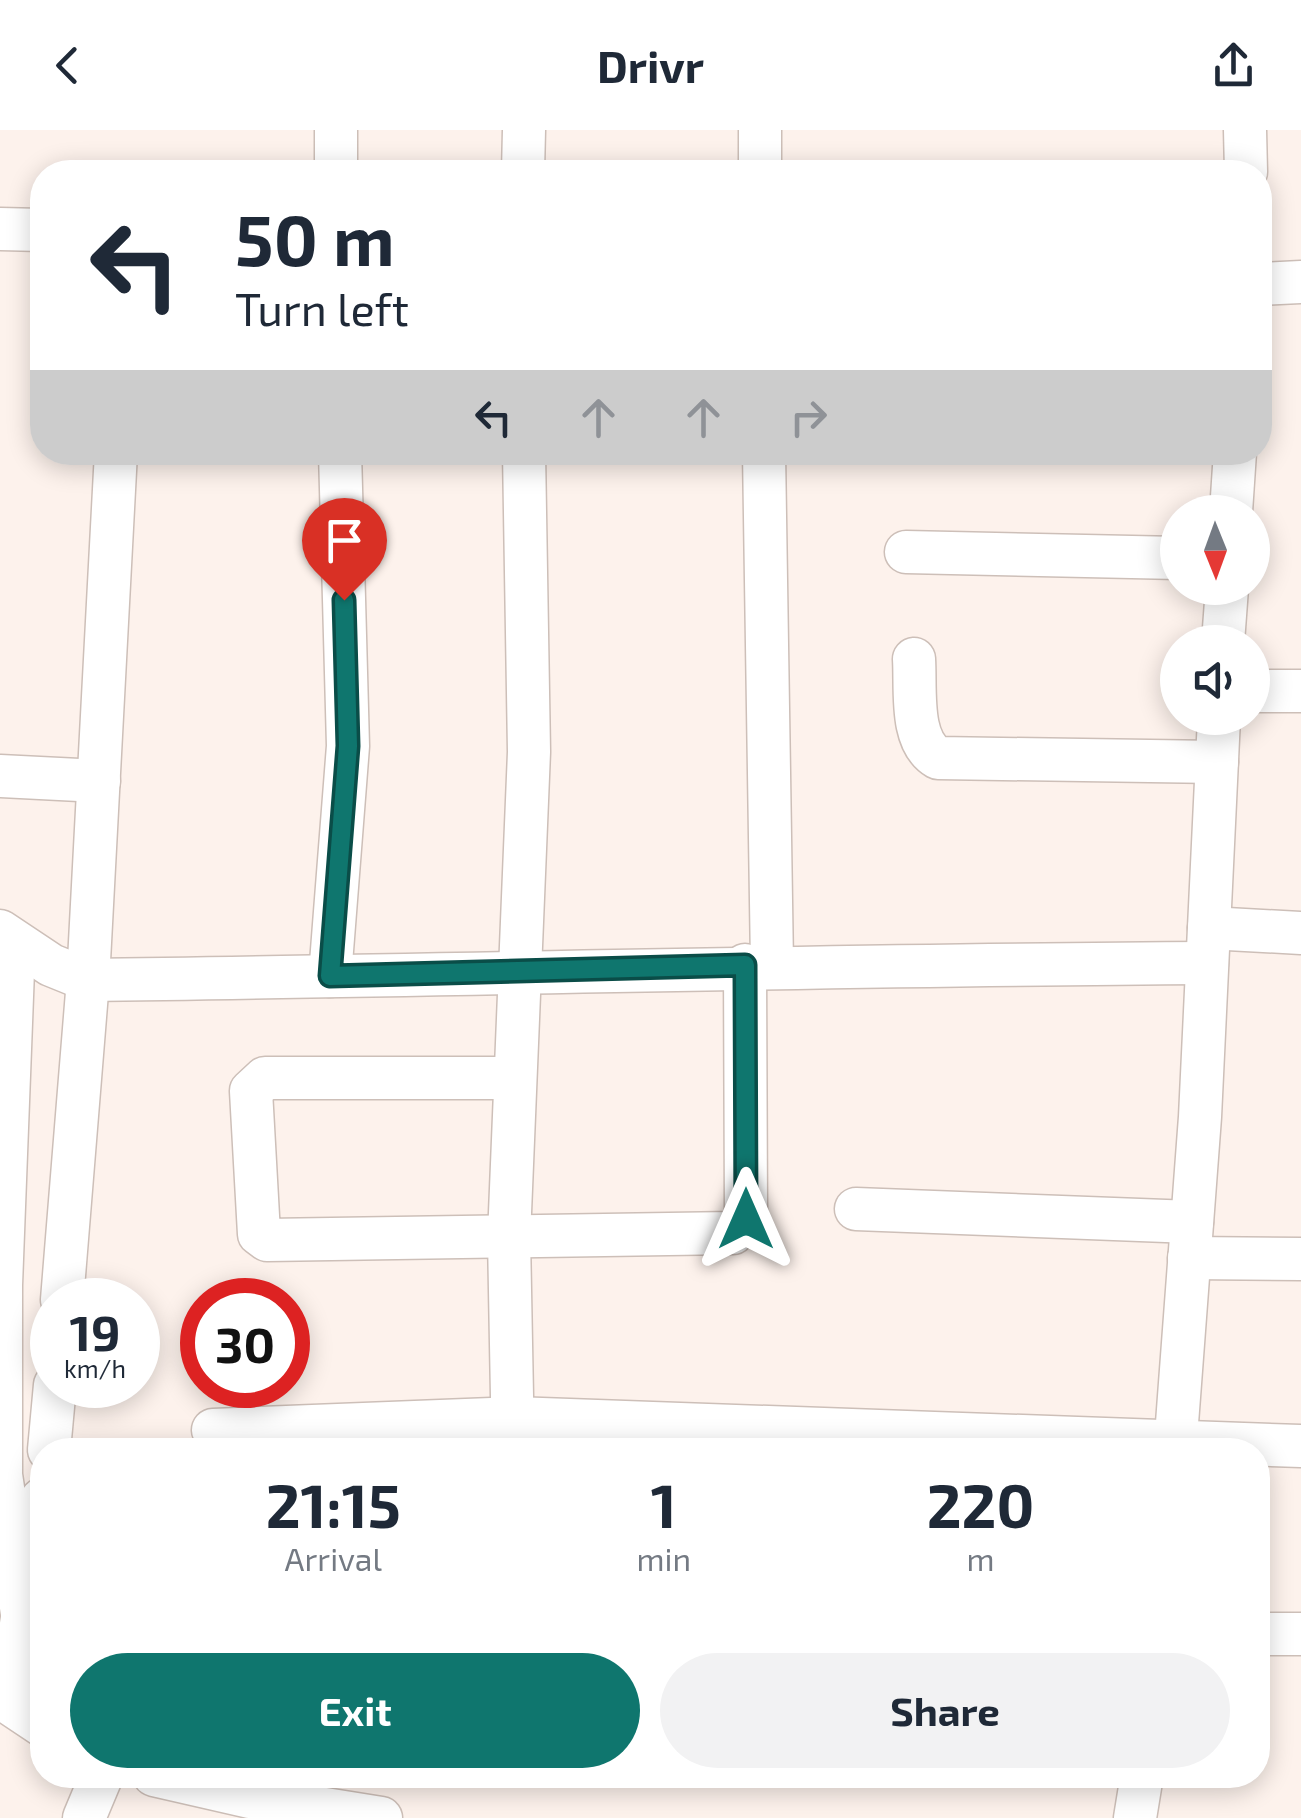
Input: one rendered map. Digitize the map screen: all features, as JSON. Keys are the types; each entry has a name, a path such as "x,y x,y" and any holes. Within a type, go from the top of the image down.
{"street":[{"path":"336,130 336,160"},
{"path":"523,160 524,130"},
{"path":"760,130 760,160"},
{"path":"1245,130 1246,160"},
{"path":"0,229 30,230"},
{"path":"1272,283 1301,282"},
{"path":"64,1278 88,980 115,465"},
{"path":"330,976 348,746 340,465"},
{"path":"513,1434 509,1237 529,752 524,465"},
{"path":"515,1078 265,1078 251,1091 255,1224 267,1240 732,1233 742,1228 746,1219 758,965 764,465"},
{"path":"1232,495 1234,465"},
{"path":"906,552 1160,558"},
{"path":"914,660 920,739 926,751 938,758 1217,762"},
{"path":"1270,691 1301,691"},
{"path":"1176,1438 1219,735"},
{"path":"0,776 99,781"},
{"path":"23,1620 1,1475 7,938 88,980 518,974 758,965 1208,946 1301,933"},
{"path":"856,1209 1190,1240 1301,1260"},
{"path":"50,1438 53,1408"},
{"path":"212,1430 754,1438"},
{"path":"1270,1446 1301,1446"},
{"path":"17,1708 30,1575"},
{"path":"1270,1634 1301,1634"},
{"path":"84,1818 97,1788"},
{"path":"211,1788 378,1818"},
{"path":"1135,1818 1140,1788"}],"route":[{"path":"344,600 348,746 330,976 745,965 746,1219"}]}
